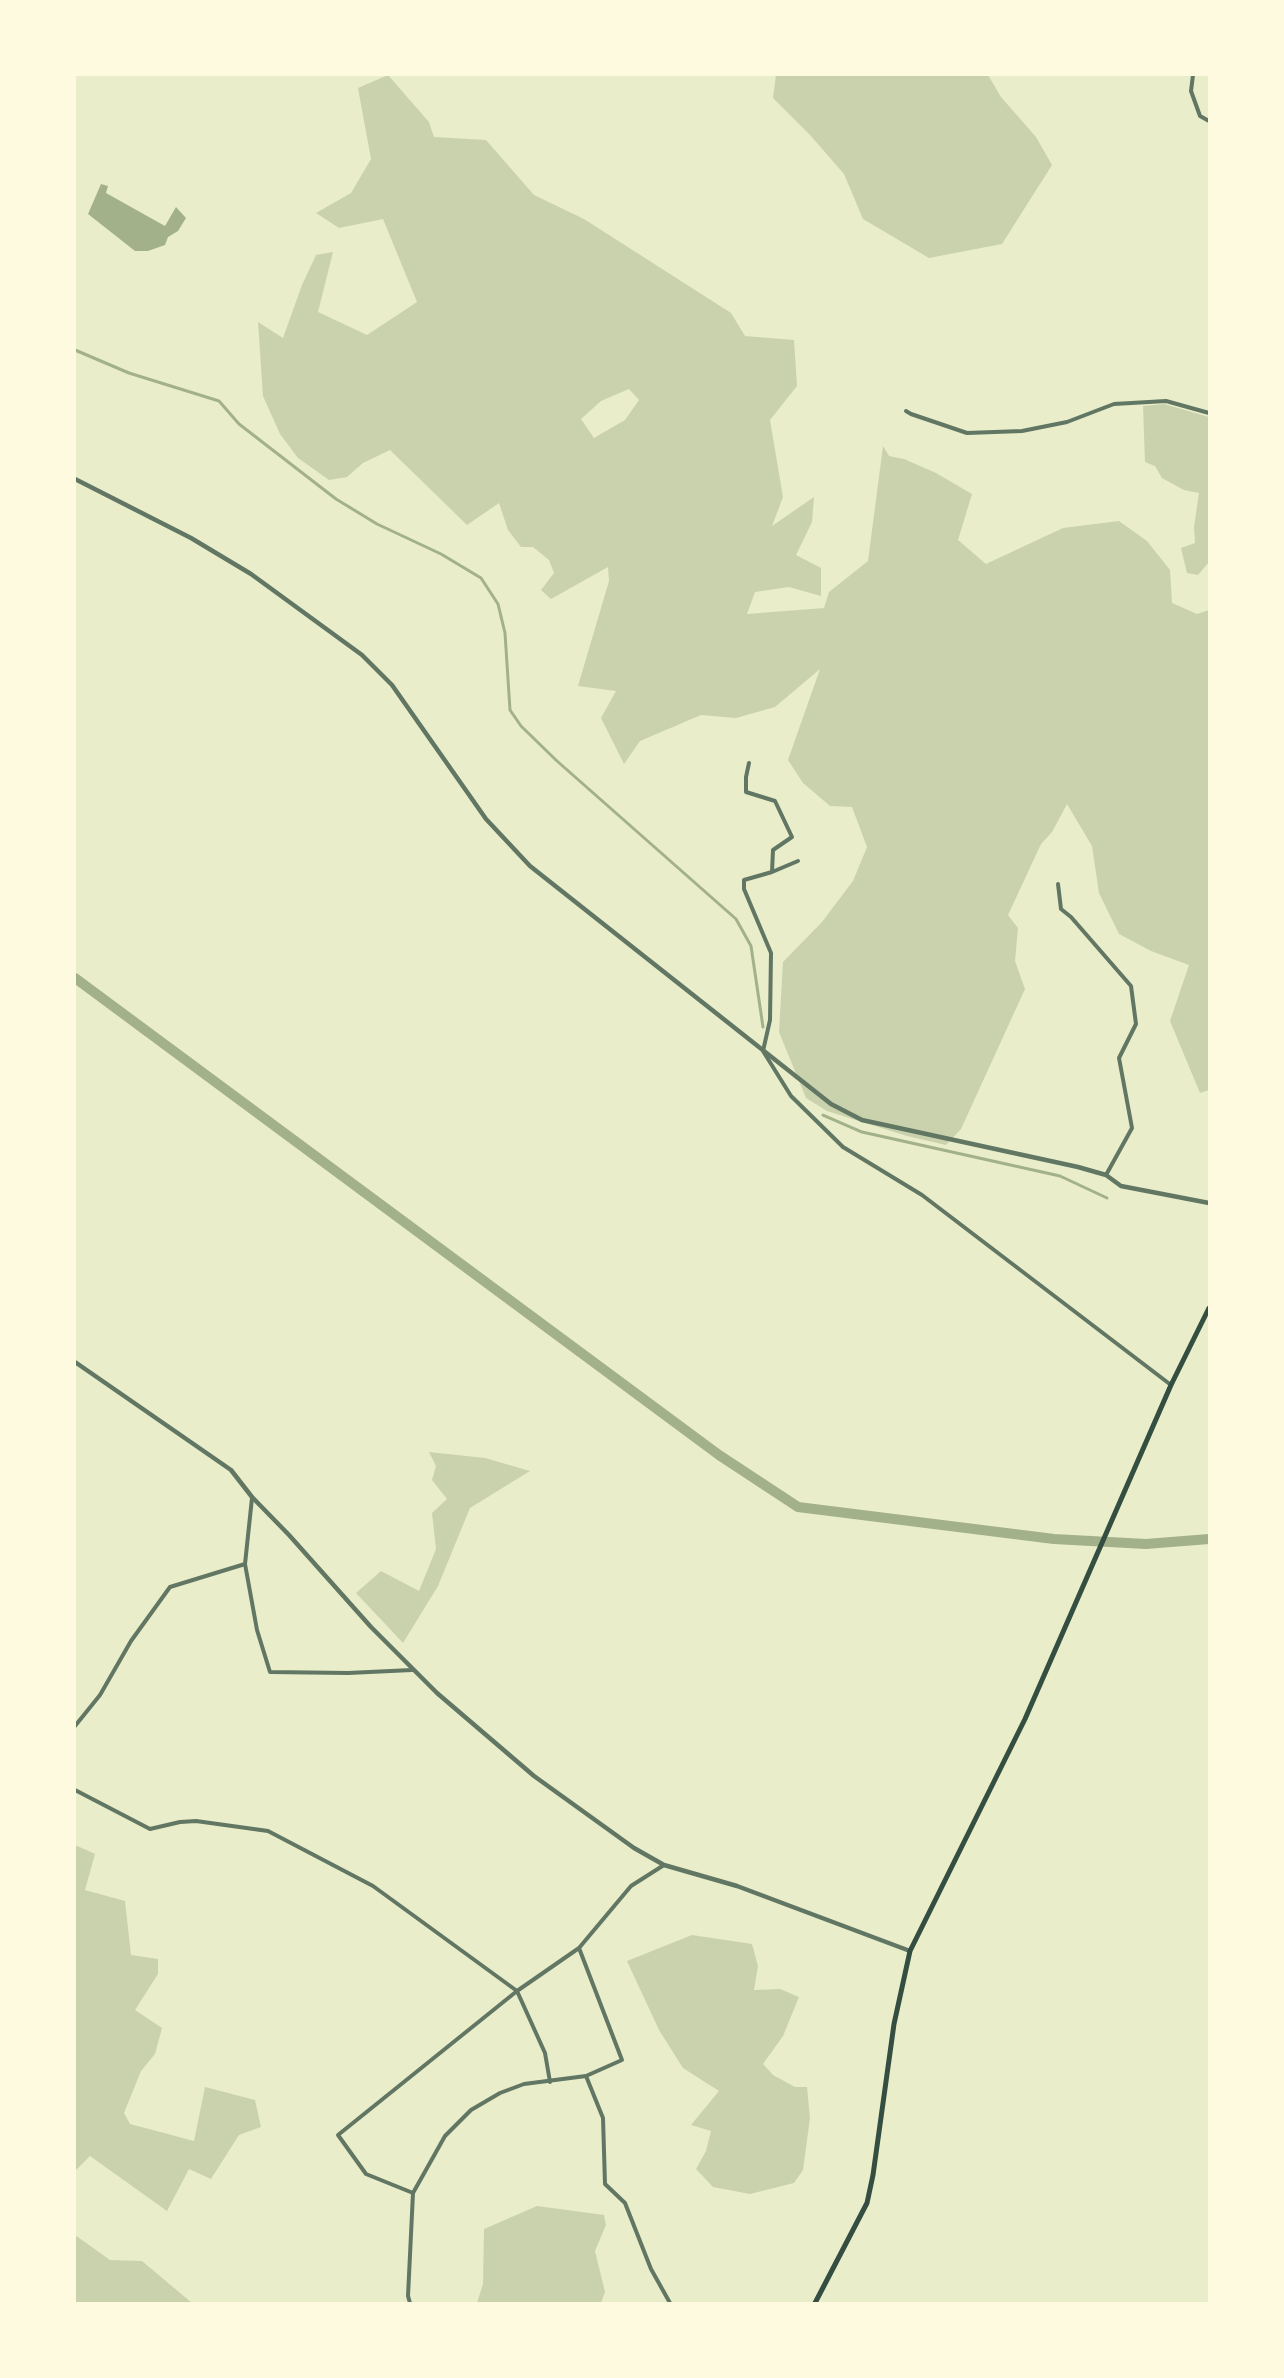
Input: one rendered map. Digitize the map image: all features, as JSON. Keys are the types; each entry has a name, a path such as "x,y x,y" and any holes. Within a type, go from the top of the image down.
{"main road":[{"path":"815,2303 867,2203 894,2024 910,1951 1025,1719 1109,1525 1209,1308"}],"street":[{"path":"1193,75 1191,92 1200,116 1209,121"},
{"path":"906,411 967,433 1022,431 1056,425 1114,404 1166,401 1209,413"},
{"path":"75,479 181,533 251,574 362,655 392,685 486,819 530,866 831,1104 862,1120 917,1130 1106,1175 1121,1186 1209,1203"},
{"path":"749,763 746,792 775,801 792,837 773,850 772,872"},
{"path":"798,861 744,880 744,889 771,953 770,1020 763,1051 791,1096 843,1147 922,1195 1172,1385"},
{"path":"1058,884 1061,909 1071,917 1131,986 1136,1024 1119,1058 1132,1128 1106,1175"},
{"path":"75,1362 231,1470 252,1497 412,1670 534,1776 634,1848 664,1865 737,1886 910,1951"},
{"path":"252,1497 245,1564 257,1630 270,1672 348,1673 412,1670"},
{"path":"75,1726 100,1695 131,1641 170,1587 245,1564"},
{"path":"75,1790 150,1829 196,1821 268,1831 373,1886 517,1991 545,2053 550,2082"},
{"path":"412,2193 366,2174 338,2135 517,1991 579,1948 631,1886 664,1865"},
{"path":"410,2303 408,2296 412,2193 445,2136 471,2110 500,2093 524,2084 586,2076 622,2060 579,1948"},
{"path":"586,2076 603,2118 606,2184 625,2203 651,2269 670,2303"}],"shaded area":[{"path":"388,75 429,122 434,137 486,140 534,195 584,219 731,313 745,336 794,340 797,386 770,420 783,497 772,526 814,497 812,522 796,555 821,568 821,596 789,587 755,592 747,614 824,608 829,592 868,561 883,446 889,456 904,459 936,473 972,494 958,540 986,564 1063,528 1119,521 1147,541 1170,570 1172,603 1197,614 1209,610 1209,1090 1200,1093 1170,1021 1189,965 1151,951 1119,934 1099,893 1092,846 1067,804 1052,832 1041,844 1008,915 1018,928 1015,961 1025,989 961,1129 946,1145 907,1136 827,1111 806,1098 779,1032 783,962 822,922 853,881 867,847 852,807 830,806 803,783 788,760 820,669 775,707 736,718 701,715 640,741 624,764 601,718 616,691 578,686 609,581 608,567 551,599 541,590 554,573 549,560 533,547 521,547 508,530 499,503 467,525 390,450 363,463 347,477 329,480 298,458 280,434 263,396 258,322 283,338 302,285 316,255 333,252 318,312 367,335 417,302 383,219 339,228 316,213 351,193 371,159 358,88","holes":["629,389 639,400 625,420 594,438 581,419 601,401"]},
{"path":"776,75 988,75 1001,97 1036,137 1052,165 1002,244 929,258 863,219 844,174 773,98"},
{"path":"101,184 108,186 106,193 165,226 176,207 186,218 178,231 168,237 165,245 148,251 135,251 88,214"},
{"path":"1164,404 1209,417 1209,562 1198,575 1187,573 1181,548 1195,543 1194,527 1199,493 1184,490 1162,478 1155,466 1145,462 1143,406"},
{"path":"429,1452 485,1458 530,1471 470,1508 438,1586 403,1643 356,1593 381,1571 419,1591 436,1549 432,1513 447,1499 432,1480 436,1466"},
{"path":"75,1845 95,1854 85,1890 125,1901 131,1955 158,1959 158,1974 135,2010 162,2028 155,2054 141,2071 124,2113 130,2124 194,2141 205,2087 255,2100 261,2127 239,2135 211,2179 189,2169 167,2211 90,2156 75,2171"},
{"path":"692,1935 752,1944 758,1966 754,1990 780,1989 799,1997 783,2036 763,2064 773,2075 795,2087 807,2087 810,2118 803,2170 794,2183 750,2194 713,2187 696,2169 706,2151 711,2131 691,2125 719,2091 683,2068 659,2030 627,1961"},
{"path":"537,2206 604,2215 606,2225 595,2251 605,2292 601,2303 477,2303 483,2284 484,2229"},
{"path":"75,2235 110,2260 142,2261 192,2303 75,2303"}],"waterway":[{"path":"75,350 129,373 219,401 239,424 336,499 377,524 441,554 481,578 498,604 505,633 510,710 521,726 557,761 736,919 751,946 763,1027"},
{"path":"75,978 719,1455 798,1507 1054,1539 1146,1544 1209,1539"},
{"path":"823,1115 862,1132 1060,1176 1107,1198"}]}
